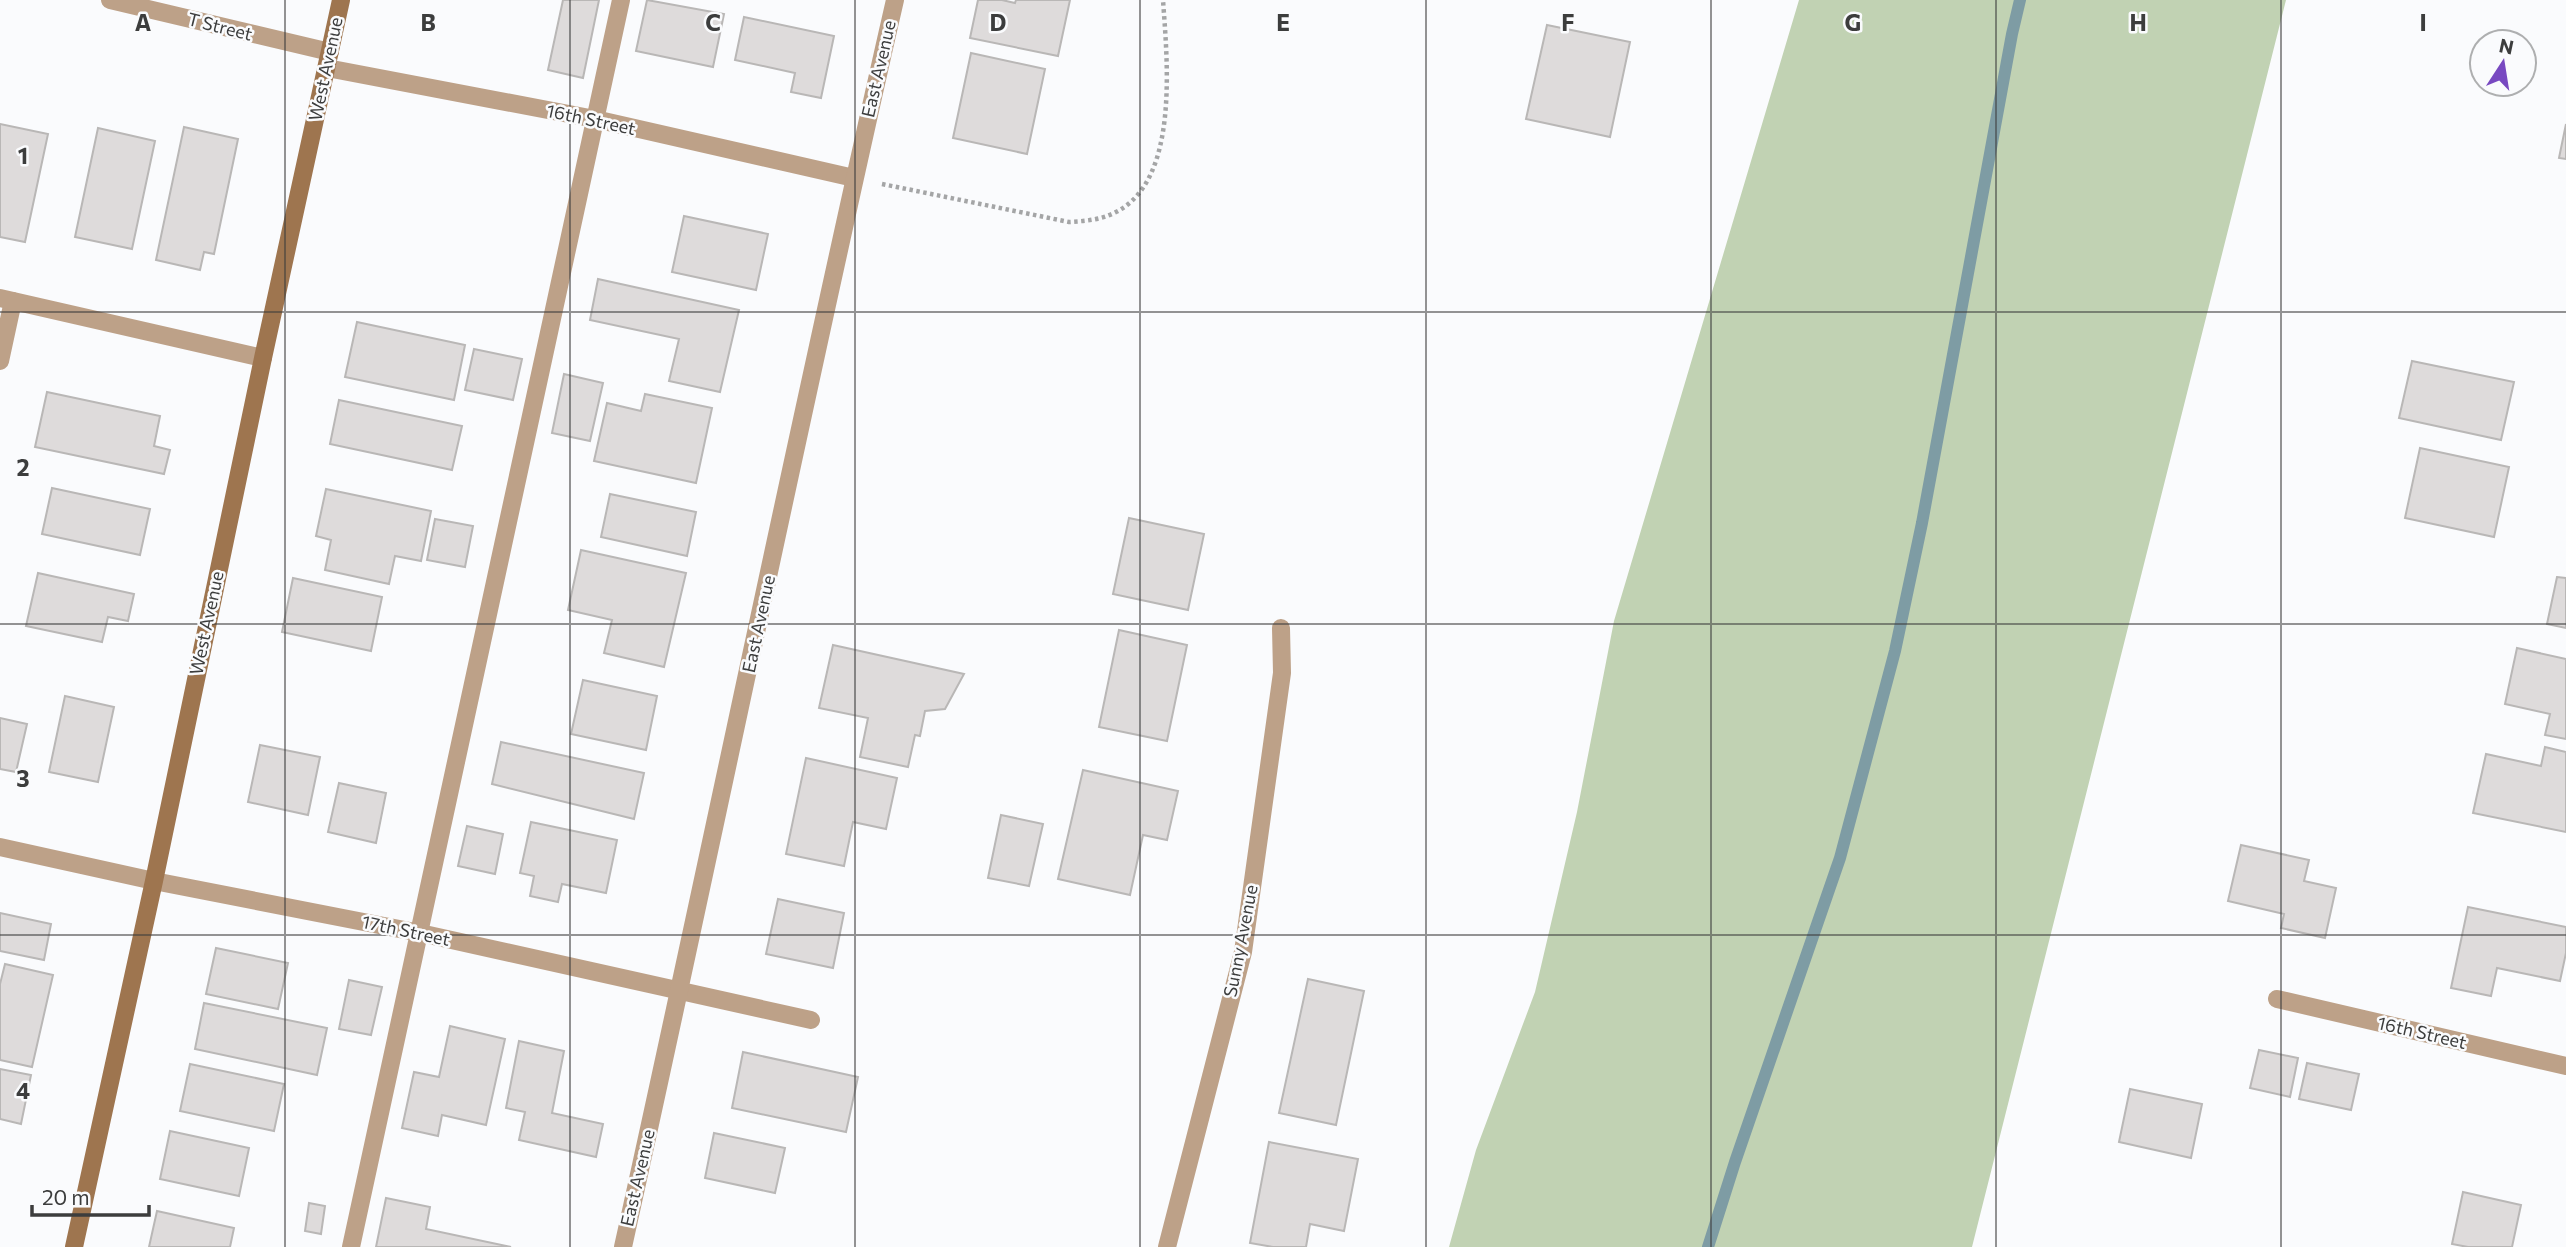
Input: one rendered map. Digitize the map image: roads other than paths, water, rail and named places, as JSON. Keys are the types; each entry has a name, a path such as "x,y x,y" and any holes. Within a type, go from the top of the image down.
{"main road":[{"name":"West Avenue","path":"74,1247 341,0"}],"street":[{"name":"T Street","path":"110,0 328,60"},
{"path":"351,1247 621,0"},
{"name":"East Avenue","path":"623,1247 854,178 895,0"},
{"name":"16th Street","path":"328,60 854,178"},
{"path":"0,361 6,300 263,358"},
{"name":"Sunny Avenue","path":"1167,1247 1243,952 1282,673 1281,628"},
{"name":"17th Street","path":"0,847 154,881 420,933 811,1020"},
{"name":"16th Street","path":"2277,999 2566,1066"}],"waterway":[{"path":"1708,1247 1840,858 1895,651 1922,523 2020,0"}]}
